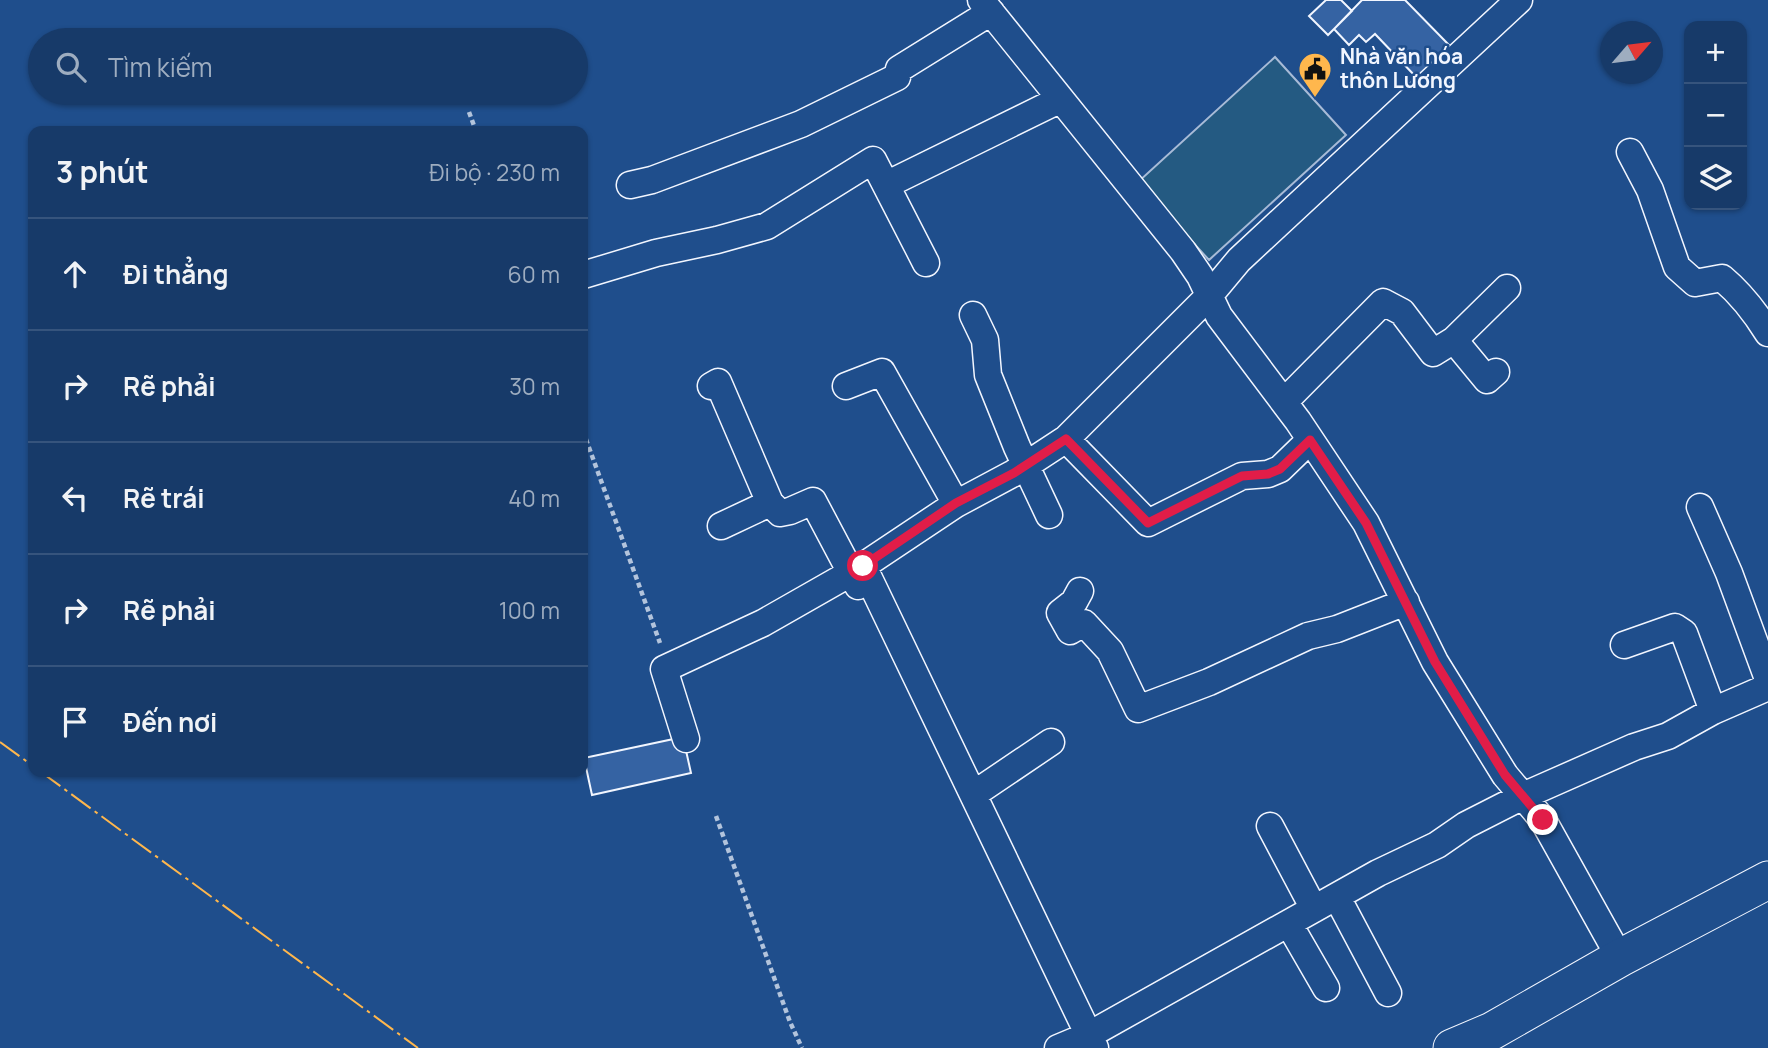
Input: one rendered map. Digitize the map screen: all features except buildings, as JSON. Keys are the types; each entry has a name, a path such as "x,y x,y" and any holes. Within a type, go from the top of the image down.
{"main road":[{"path":"1452,1048 1492,1031 1620,958 1768,880"}],"street":[{"path":"686,739 664,669 862,576 956,503 1026,465 1066,439 1209,296 1239,260 1519,0"},
{"path":"630,185 652,180 801,124 897,78 899,69 986,6 1182,251 1200,276 1219,316 1284,402 1366,523 1435,662 1505,775 1543,820 1620,958"},
{"path":"886,185 1059,100"},
{"path":"1630,152 1650,190 1677,267 1695,283 1722,278 1737,290 1754,310 1768,333"},
{"path":"588,273 643,256 767,226 873,160 926,263"},
{"path":"1284,402 1383,302 1402,312 1433,353 1454,340 1507,288"},
{"path":"972,315 985,340 988,375 1049,514"},
{"path":"1454,340 1487,380 1496,372"},
{"path":"846,386 882,372 956,503"},
{"path":"711,386 718,382 770,503 780,513 813,501 862,576 974,794 1092,1042"},
{"path":"1066,439 1148,523 1242,476 1268,474 1280,469 1310,440"},
{"path":"721,526 770,503"},
{"path":"1700,507 1729,573 1768,679"},
{"path":"1080,591 1074,602 1060,613 1070,631 1084,623 1110,651 1138,709 1209,682 1308,636 1337,629 1406,602"},
{"path":"1624,645 1675,627 1684,633 1713,710"},
{"path":"1058,1048 1092,1042 1378,873 1437,845 1466,825 1522,796 1634,747 1668,736 1713,710 1768,687"},
{"path":"974,794 1051,742"},
{"path":"1270,826 1388,993"},
{"path":"1289,924 1326,988"}],"path":[{"path":"469,112 474,126"},
{"path":"588,445 669,667"},
{"path":"716,816 802,1048"}],"shaded area":[{"path":"1275,57 1346,135 1209,260 1138,182"}],"power":[{"path":"0,742 28,762"},
{"path":"48,777 418,1048"}],"place":[{"name":"Nhà văn hóa thôn Lương","path":"1315,99"}],"route":[{"path":"863,566 956,503 1014,473 1066,439 1148,523 1242,476 1268,474 1280,469 1310,440 1366,523 1435,662 1505,775 1543,820"}]}
